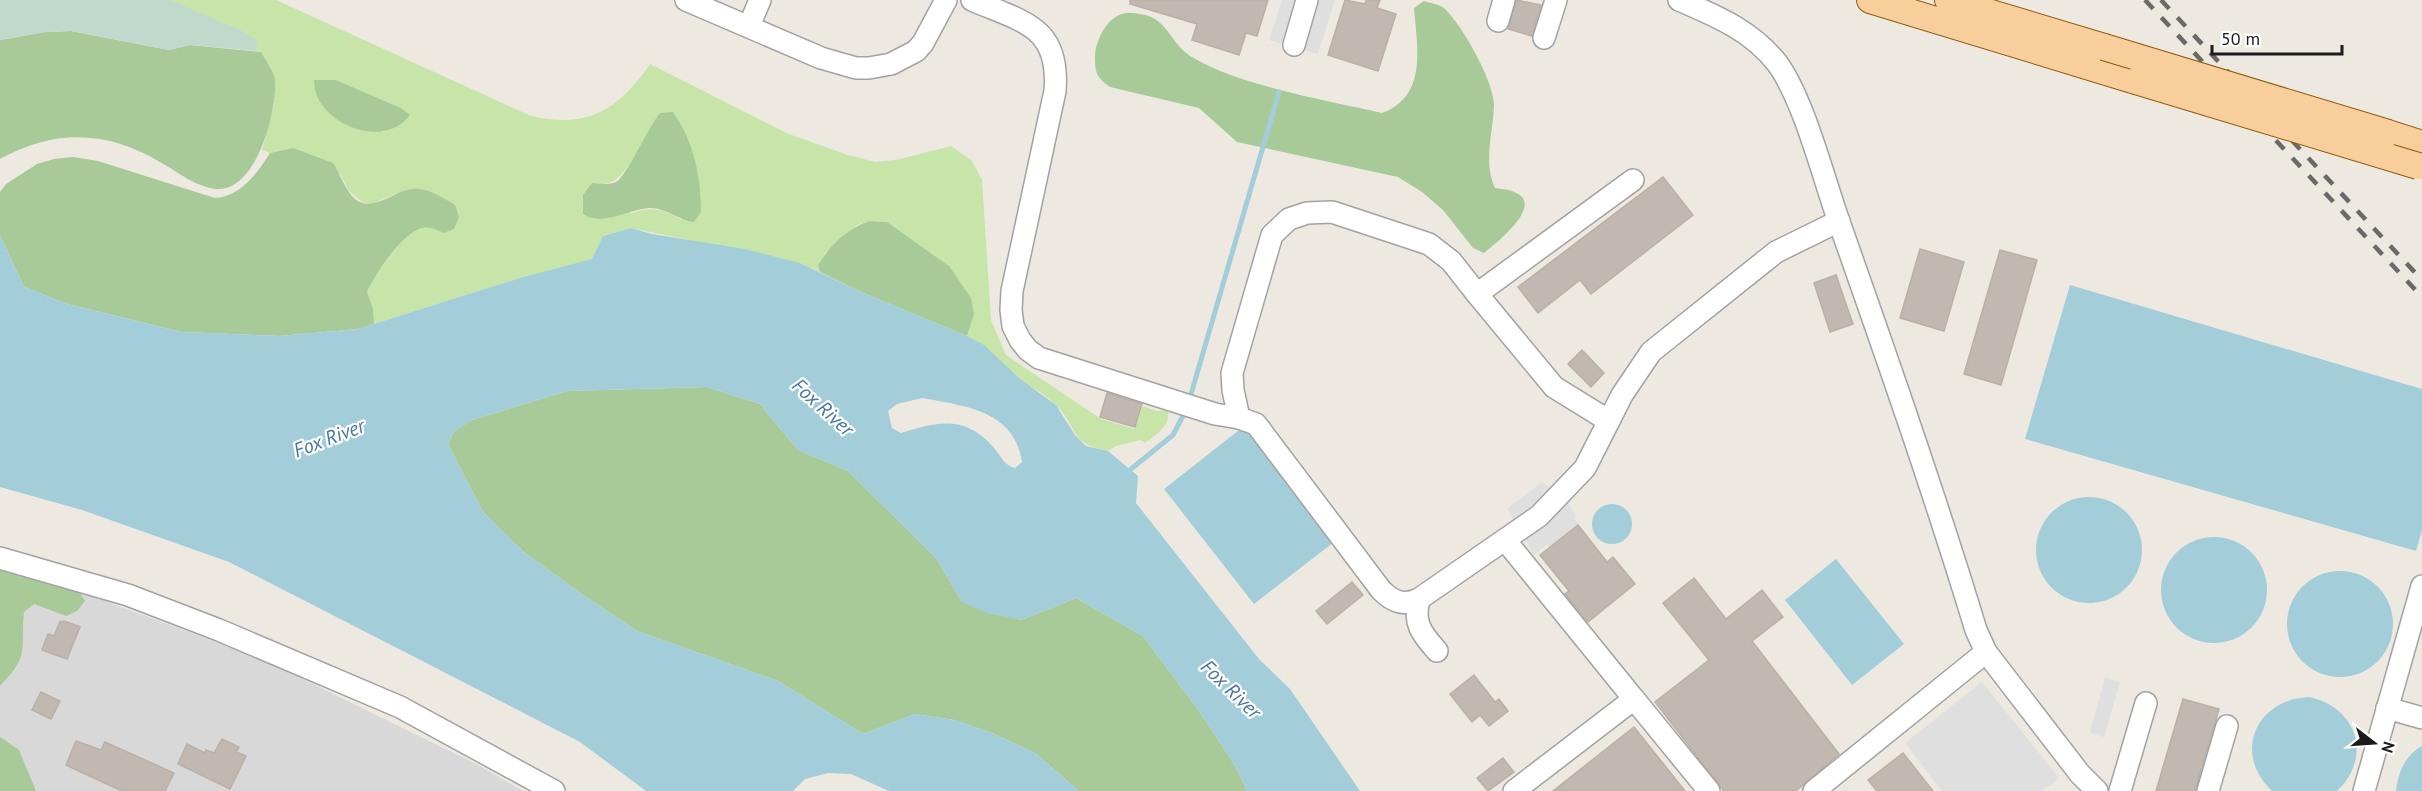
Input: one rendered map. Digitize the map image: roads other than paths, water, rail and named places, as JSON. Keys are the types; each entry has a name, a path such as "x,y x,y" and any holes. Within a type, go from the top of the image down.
{"main road":[{"path":"1870,0 2136,81 2421,159"},
{"path":"1948,0 2388,133 2421,159"}],"street":[{"path":"686,0 821,58 856,68 891,64 915,51 923,43 946,0"},
{"path":"749,26 760,0"},
{"path":"972,0 1028,24 1037,31 1048,44 1057,70 1055,92 1012,291 1013,326 1028,350 1039,357 1158,396 1256,424 1381,590 1394,601 1402,603 1419,599 1539,516 1585,468 1622,394 1651,352 1776,252 1839,221"},
{"path":"1294,45 1307,0"},
{"path":"1498,21 1504,0"},
{"path":"1544,38 1556,0"},
{"path":"1679,0 1728,22 1748,34 1777,64 1788,80 1839,221 1976,630 1986,652 2080,774 2097,791"},
{"path":"1477,294 1633,180"},
{"path":"1239,418 1232,373 1272,235 1288,219 1307,213 1332,212 1429,244 1451,261 1554,387 1609,421"},
{"path":"1505,540 1709,791"},
{"path":"0,558 128,595 219,630 400,707 554,791"},
{"path":"2364,791 2422,586"},
{"path":"1419,599 1416,620 1419,630 1437,651"},
{"path":"1814,791 1986,652"},
{"path":"1514,791 1634,699"},
{"path":"2120,791 2146,703"},
{"path":"2387,708 2422,718"},
{"path":"2208,791 2227,726"}],"water":[{"name":"Fox River","path":"631,228 652,234 745,249 800,263 984,345 1019,378 1056,405 1075,435 1086,446 1108,451 1138,476 1136,503 1259,659 1290,689 1360,791 1247,791 1236,767 1199,711 1143,636 1076,598 1021,620 987,613 962,602 936,558 848,471 798,450 760,404 707,387 567,391 472,420 454,431 448,444 483,512 524,552 637,631 778,681 863,734 915,714 954,720 992,733 1035,753 1079,791 889,791 851,774 828,773 805,779 793,791 646,791 580,742 229,562 82,510 0,487 0,235 24,287 67,304 182,332 279,336 358,329 523,277 592,259 603,236","holes":["922,398 970,408 998,421 1009,431 1017,445 1022,462 1015,468 1008,465 984,438 974,430 963,426 940,424 901,433 892,428 888,411 897,404"]},
{"path":"2070,285 2422,389 2422,530 2416,551 2025,439"},
{"path":"1243,427 1334,542 1254,604 1164,489"},
{"path":"2089,497 2109,501 2126,513 2138,530 2142,550 2138,570 2126,587 2109,599 2089,603 2069,599 2052,587 2040,570 2036,550 2040,530 2052,513 2069,501"},
{"path":"1612,504 1620,505 1626,510 1631,516 1631,532 1626,538 1620,543 1612,544 1604,543 1598,538 1593,532 1592,524 1593,516 1598,510 1604,505"},
{"path":"2214,537 2234,541 2251,553 2263,570 2267,590 2263,610 2251,627 2234,639 2214,643 2194,639 2177,627 2165,610 2161,590 2165,570 2177,553 2194,541"},
{"path":"1836,559 1904,644 1852,685 1785,600"},
{"path":"2340,571 2360,575 2377,587 2389,604 2393,624 2389,644 2377,661 2360,673 2340,677 2320,673 2303,661 2291,644 2287,624 2291,604 2303,587 2320,575"},
{"path":"2309,697 2339,711 2348,722 2357,749 2355,763 2348,778 2337,791 2272,791 2260,776 2253,761 2252,745 2256,730 2263,718 2275,707 2291,700"},
{"path":"2422,746 2422,791 2396,791 2403,765 2411,754"}],"waterway":[{"path":"1189,401 1279,92"},
{"path":"1131,469 1173,435 1186,410"}],"railway":[{"path":"2145,0 2422,297"},
{"path":"2161,0 2422,280"}]}
